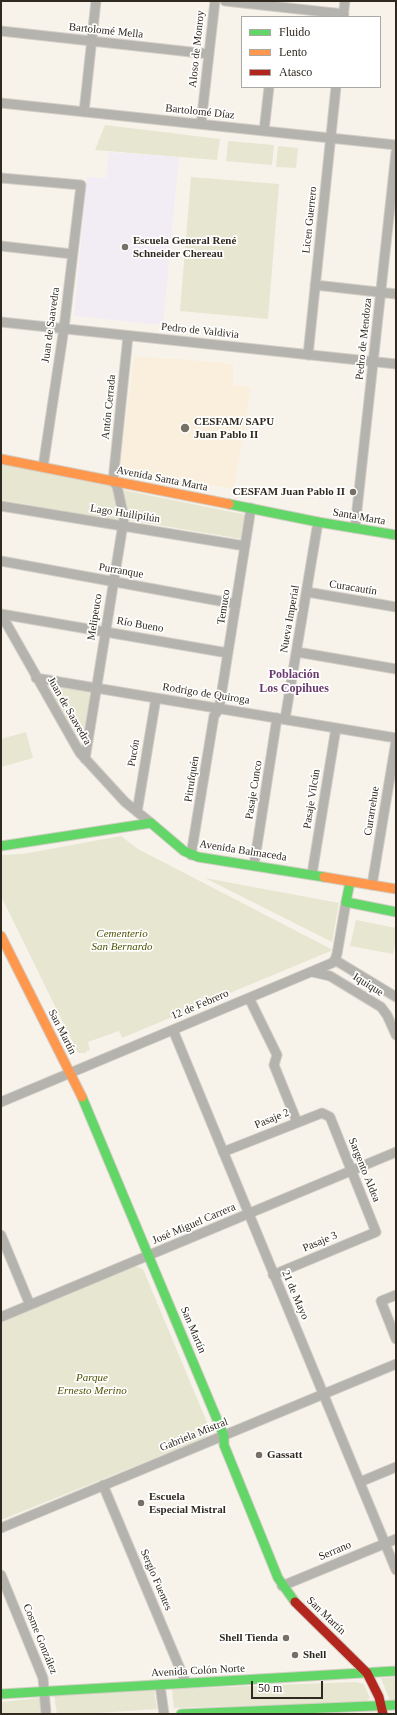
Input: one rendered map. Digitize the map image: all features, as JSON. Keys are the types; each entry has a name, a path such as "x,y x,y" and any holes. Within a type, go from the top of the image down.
{"street":[{"path":"84,112 96,1"},
{"name":"Aloso de Monroy","path":"201,124 214,1"},
{"path":"225,1 278,4 344,16 345,1"},
{"path":"277,16 278,4"},
{"name":"Bartolomé Mella","path":"1,31 209,54"},
{"path":"264,131 269,88"},
{"name":"Licen Guerrero","path":"308,355 336,88"},
{"name":"Bartolomé Díaz","path":"1,102 396,145"},
{"name":"Pedro de Mendoza","path":"355,528 396,152"},
{"name":"Juan de Saavedra","path":"1,178 80,185 64,328 43,467"},
{"path":"1,246 72,254"},
{"path":"315,285 396,294"},
{"name":"Pedro de Valdivia","path":"1,322 396,364"},
{"name":"Antón Cerrada","path":"113,481 128,336"},
{"name":"Avenida Santa Marta","path":"1,459 318,522"},
{"name":"Melipeuco","path":"85,759 124,518 117,486 113,481"},
{"name":"Lago Huilipilún","path":"1,506 245,546"},
{"name":"Temuco","path":"219,709 251,508"},
{"name":"Santa Marta","path":"318,522 396,535"},
{"name":"Nueva Imperial","path":"281,719 297,652 318,522"},
{"name":"Purranque","path":"1,561 236,604"},
{"name":"Curacautín","path":"307,592 396,607"},
{"name":"Juan de Saavedra","path":"1,614 75,746 125,802 151,823"},
{"name":"Río Bueno","path":"1,614 228,653"},
{"path":"297,652 396,669"},
{"name":"Rodrigo de Quiroga","path":"36,678 396,738"},
{"name":"Pucón","path":"137,812 156,698"},
{"name":"Pitrufquén","path":"191,855 214,716 219,709"},
{"name":"Pasaje Cunco","path":"254,865 281,719"},
{"name":"Pasaje Vilcún","path":"312,874 336,728"},
{"name":"Curarrehue","path":"372,885 396,741"},
{"path":"1,846 151,823"},
{"name":"Avenida Balmaceda","path":"151,823 184,851 191,855 396,889"},
{"path":"350,882 335,960 396,996"},
{"path":"346,902 396,912"},
{"name":"San Martín","path":"1,936 5,954 77,1084 224,1436 224,1445 282,1586 298,1606 367,1673 375,1689 382,1710"},
{"name":"12 de Febrero","path":"1,1102 330,964 335,960"},
{"name":"Iquique","path":"335,960 335,978"},
{"name":"Iquique","path":"310,972 325,974 335,978 384,1010 396,1035"},
{"path":"249,998 277,1055 274,1065 297,1122"},
{"name":"21 de Mayo","path":"172,1030 396,1570"},
{"name":"Pasaje 2","path":"223,1152 322,1112 330,1117"},
{"name":"Sargento Aldea","path":"330,1117 376,1232"},
{"name":"José Miguel Carrera","path":"1,1317 396,1152"},
{"name":"Pasaje 3","path":"273,1275 376,1232"},
{"path":"1,1235 30,1305"},
{"path":"396,1294 381,1301 396,1339"},
{"name":"Gabriela Mistral","path":"1,1528 396,1364"},
{"path":"360,1482 396,1467"},
{"name":"Sergio Fuentes","path":"103,1486 186,1683"},
{"name":"Serrano","path":"282,1586 396,1539"},
{"name":"Cosme González","path":"1,1575 41,1673 45,1691 46,1714"},
{"name":"Avenida Colón Norte","path":"1,1694 396,1671"},
{"path":"160,1685 164,1714"},
{"path":"181,1714 382,1710 396,1705"}],"shaded area":[{"name":"Escuela General René Schneider Chereau","path":"109,152 179,157 163,325 74,316 87,177 106,178"},
{"name":"CESFAM/ SAPU Juan Pablo II","path":"134,357 180,359 233,364 233,385 251,387 234,489 119,469"}],"green space":[{"path":"105,125 220,139 217,160 95,150"},
{"path":"228,141 274,145 272,165 226,161"},
{"path":"278,146 298,148 296,168 276,167"},
{"path":"191,177 279,184 268,319 180,311"},
{"path":"1,462 112,484 120,517 118,520 1,500"},
{"path":"123,490 247,515 242,539 128,520"},
{"path":"44,684 90,692 83,744"},
{"path":"26,732 33,758 1,767 1,739"},
{"name":"Cementerio San Bernardo","path":"121,836 138,849 333,950 122,1038 119,1031 88,1042 90,1050 86,1051 86,1053 78,1053 1,896 1,855 23,854"},
{"path":"205,878 339,903 332,942"},
{"path":"356,920 396,928 396,939 393,954 350,946"},
{"name":"Parque Ernesto Merino","path":"135,1266 143,1269 209,1427 209,1433 205,1438 1,1520 1,1321"},
{"path":"396,1677 396,1701 390,1701 381,1678"},
{"path":"356,1682 364,1684 370,1698 365,1702 174,1708 172,1689"},
{"path":"154,1690 157,1709 83,1714 57,1714 54,1695"},
{"path":"40,1698 41,1714 1,1714 1,1702"}],"traffic: fast":[{"path":"229,504 318,522 396,535"},
{"path":"1,846 151,823 184,851 198,857 324,877"},
{"path":"350,882 346,902 396,912"},
{"path":"82,1097 224,1436 224,1445 278,1578 295,1602"},
{"path":"1,1694 396,1671"},
{"path":"181,1714 396,1705"}],"traffic: slow":[{"path":"1,459 229,504"},
{"path":"324,877 396,889"},
{"path":"1,936 82,1097"}],"traffic: jam":[{"path":"295,1602 367,1673 379,1697 383,1714"}],"place":[{"name":"Escuela General René Schneider Chereau","path":"125,247"},
{"name":"CESFAM/ SAPU Juan Pablo II","path":"185,428"},
{"name":"CESFAM Juan Pablo II","path":"353,492"},
{"name":"Gassatt","path":"259,1455"},
{"name":"Escuela Especial Mistral","path":"141,1503"},
{"name":"Shell Tienda","path":"286,1638"},
{"name":"Shell","path":"295,1655"}],"district":[{"name":"Población Los Copihues","path":"294,682"}]}
